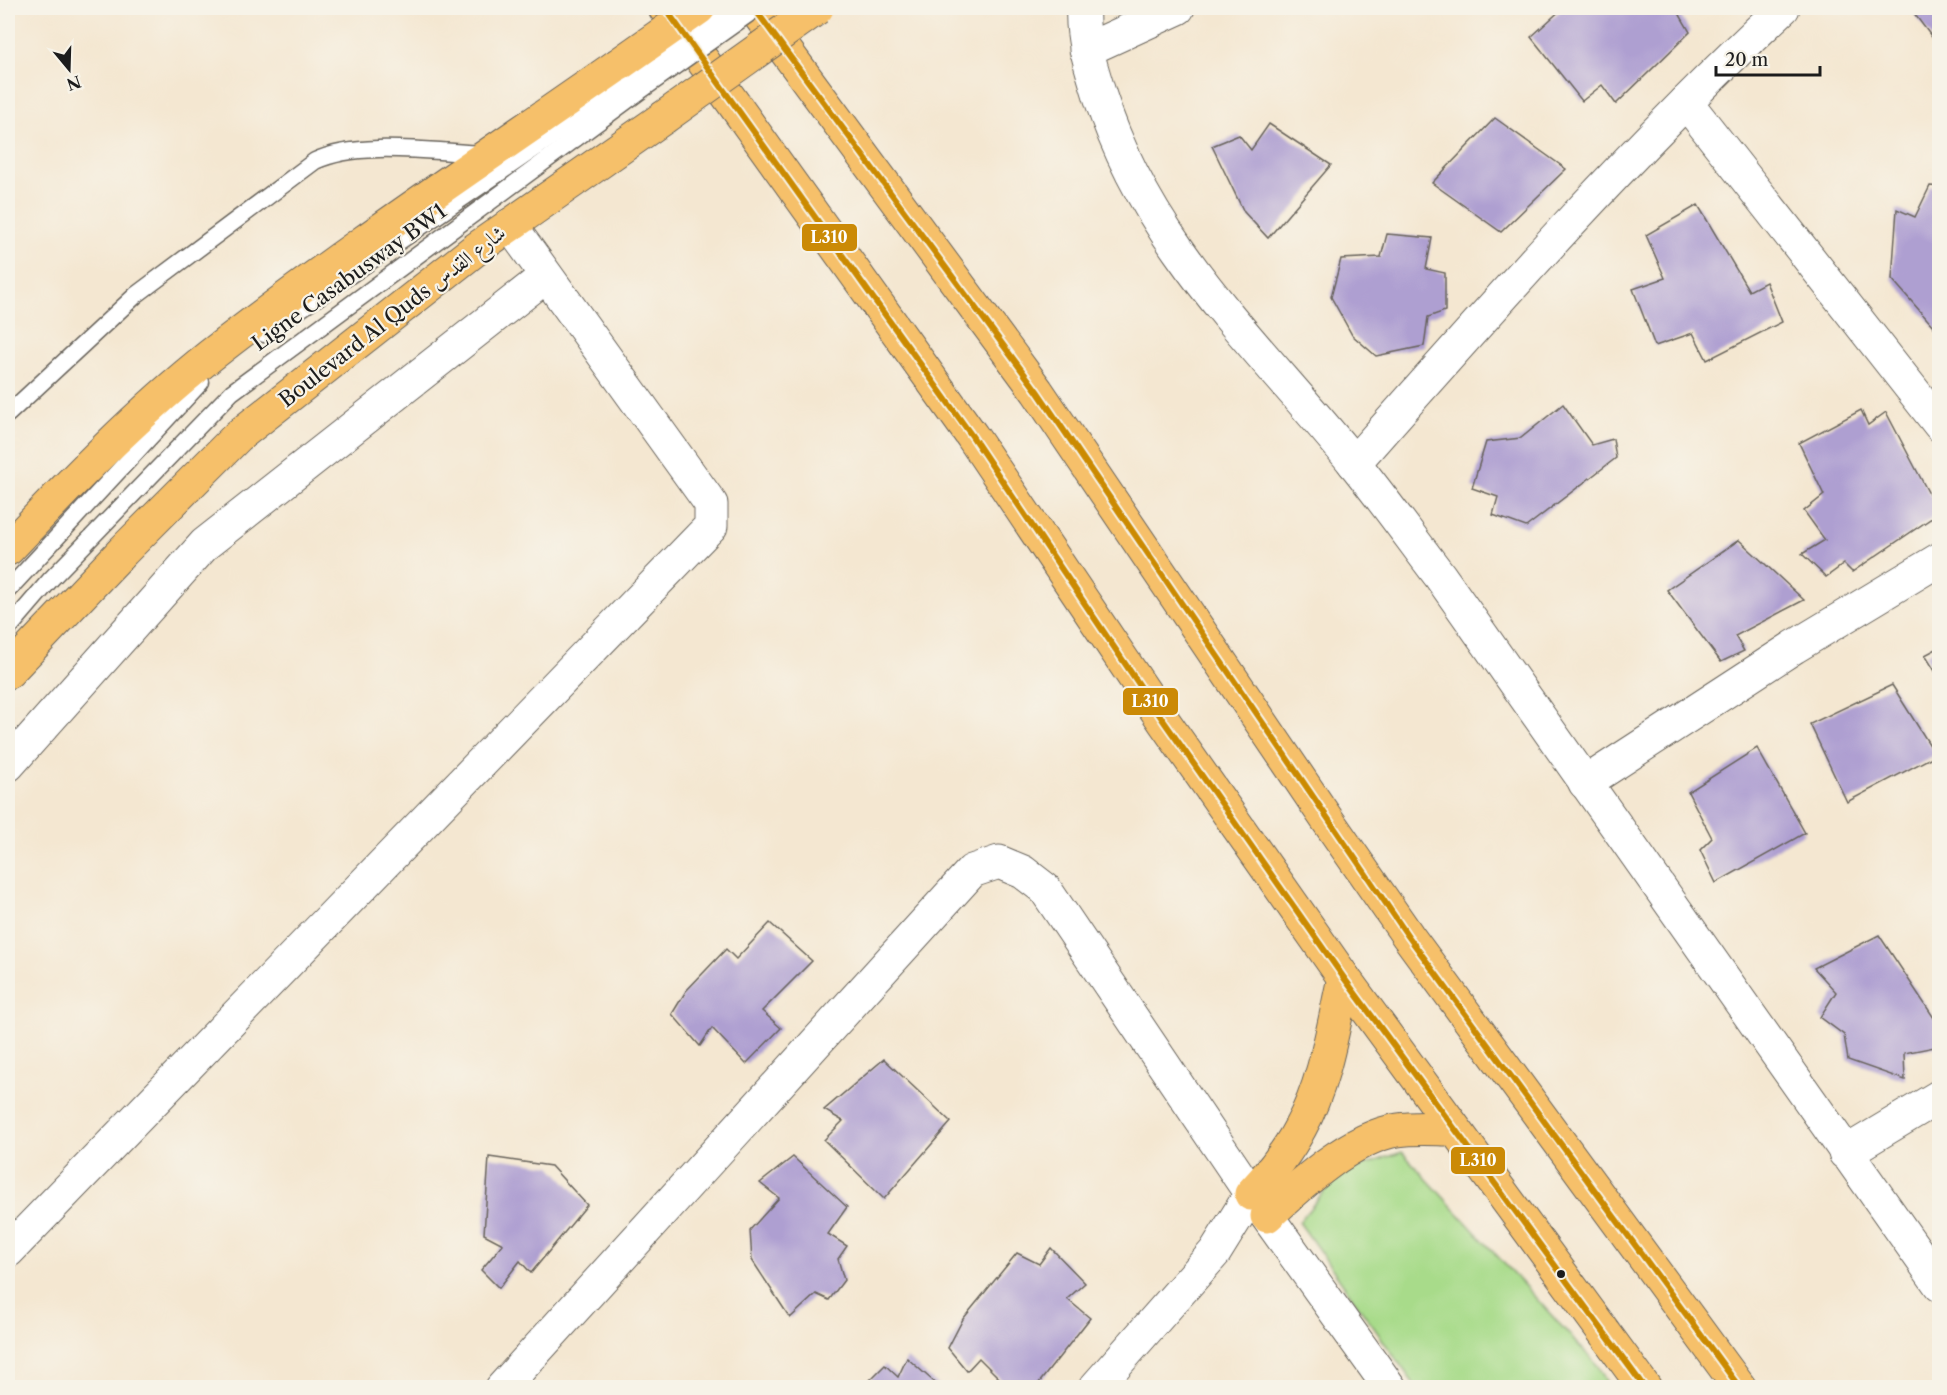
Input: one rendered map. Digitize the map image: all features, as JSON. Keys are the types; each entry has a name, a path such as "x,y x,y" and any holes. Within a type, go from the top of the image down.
{"main road":[{"path":"665,8 972,436 1165,723 1344,978 1645,1388"},
{"path":"8,549 86,466 210,356 489,155 630,79 699,8"},
{"path":"756,8 1037,391 1408,936 1740,1388"},
{"name":"Boulevard Al Quds شارع القدس","path":"8,672 123,551 238,436 352,345 510,225 817,8"},
{"path":"1259,1205 1277,1166 1301,1127 1320,1077 1344,978"},
{"path":"1259,1205 1372,1138 1397,1130 1454,1129"}],"street":[{"path":"1083,8 1086,50 1111,130 1143,199 1192,270 1243,335 1354,463 1440,576 1940,1285"},
{"path":"1086,50 1178,8"},
{"path":"1354,463 1490,310 1686,102 1783,8"},
{"path":"1686,102 1940,425"},
{"path":"8,1251 711,526 711,504 510,225"},
{"path":"8,765 206,544 546,276"},
{"path":"1585,783 1794,647 1940,559"},
{"path":"502,1388 972,871 999,862 1023,872 1045,889 1259,1205 1390,1388"},
{"path":"1845,1153 1940,1096"},
{"path":"1095,1388 1259,1205"}],"lane":[{"name":"Ligne Casabusway BW1","path":"8,590 211,371 630,79 736,8"},
{"name":"Ligne Casabusway BW1","path":"8,629 51,579 232,392 630,79 756,8"},
{"path":"8,414 136,295 315,160 345,150 368,149 489,155"}],"green space":[{"path":"1402,1152 1598,1366 1609,1387 1416,1387 1299,1222 1338,1174"}],"building":[{"path":"1563,8 1684,8 1680,15 1690,32 1616,104 1602,85 1582,101 1531,37"},
{"path":"1910,8 1940,8 1940,48"},
{"path":"1495,118 1566,169 1501,232 1432,183"},
{"path":"1269,124 1331,165 1268,238 1244,212 1212,146 1239,135 1251,150"},
{"path":"1930,186 1940,187 1940,334 1892,279 1897,209 1915,217"},
{"path":"1698,205 1749,291 1766,282 1782,322 1707,360 1693,333 1655,346 1633,289 1665,278 1646,235"},
{"path":"1387,234 1432,238 1426,269 1445,273 1445,311 1428,317 1424,346 1376,356 1352,335 1331,297 1341,259 1381,257"},
{"path":"1563,404 1592,445 1613,439 1616,458 1526,527 1493,515 1498,497 1472,488 1486,442 1521,438"},
{"path":"1861,410 1868,425 1886,412 1939,513 1852,572 1844,564 1826,577 1802,554 1825,540 1804,511 1824,495 1799,443"},
{"path":"1739,540 1804,600 1735,636 1744,651 1721,662 1667,590"},
{"path":"1940,647 1940,679 1925,655"},
{"path":"1892,685 1936,755 1847,802 1810,724"},
{"path":"1757,748 1805,833 1716,883 1700,850 1712,838 1688,792"},
{"path":"770,923 812,961 762,1011 781,1028 746,1064 712,1028 700,1046 672,1014 686,991 726,949 736,959"},
{"path":"1879,935 1940,1027 1940,1046 1904,1053 1905,1080 1848,1060 1844,1035 1820,1017 1836,992 1814,968"},
{"path":"884,1059 951,1122 884,1199 824,1140 843,1121 824,1110"},
{"path":"489,1157 551,1166 587,1205 531,1273 520,1261 499,1288 481,1270 503,1244 484,1234"},
{"path":"793,1157 847,1207 828,1234 847,1246 838,1259 844,1280 829,1300 816,1294 790,1318 752,1260 750,1230 779,1198 760,1183"},
{"path":"1051,1248 1085,1283 1067,1299 1090,1318 1035,1388 1009,1388 979,1358 967,1371 948,1348 963,1319 1017,1253 1039,1264"},
{"path":"907,1358 941,1388 862,1388 885,1365 898,1377"}],"transit line":[{"name":"L310","path":"665,8 972,436 1165,723 1344,978 1645,1388"},
{"name":"L310","path":"754,8 1037,391 1408,936 1740,1388"}]}
